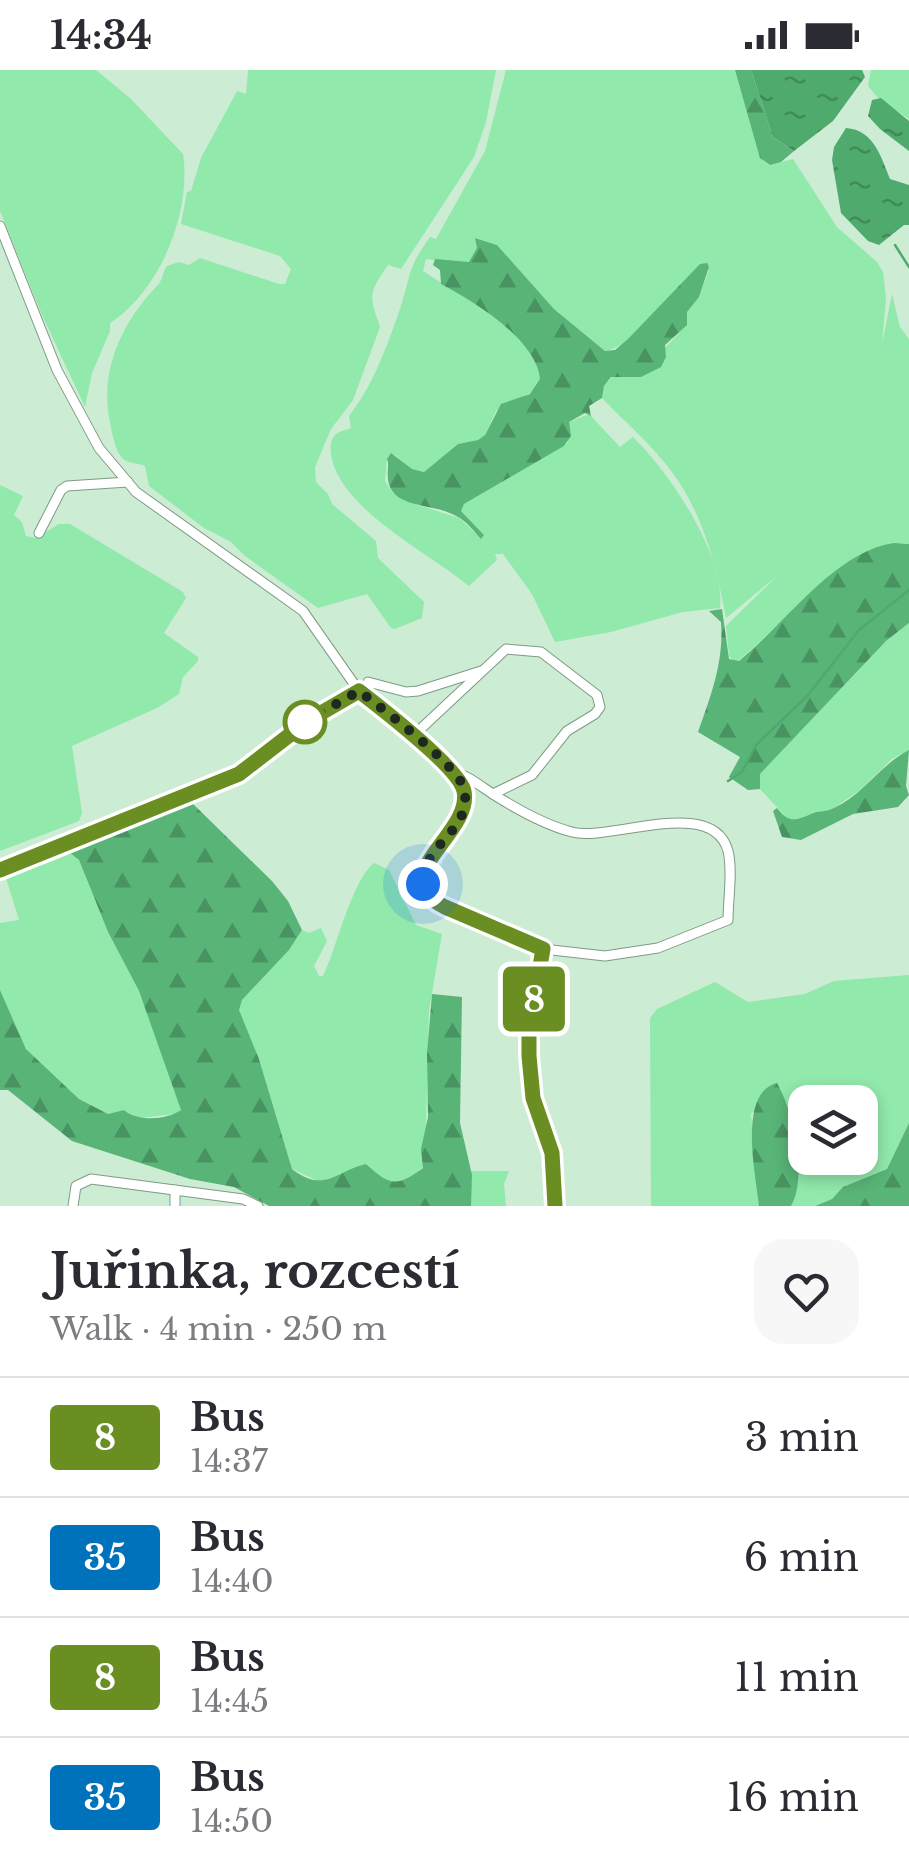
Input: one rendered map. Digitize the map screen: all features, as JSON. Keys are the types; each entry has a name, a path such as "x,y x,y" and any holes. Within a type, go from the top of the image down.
{"street":[{"path":"0,226 57,370 99,448 136,492 303,611 359,691 463,785 465,807 459,822 428,860 422,874 425,891 433,901 543,949 605,956 658,948 728,920 728,850 721,838 708,830 681,821 578,834 534,818 470,776 450,770"},
{"path":"40,533 60,490 67,486 128,482"},
{"path":"413,736 506,649 542,652 597,695 600,704 595,714 567,731 532,775 493,794"},
{"path":"368,682 406,692 418,691 482,671"},
{"path":"0,870 239,774 309,720 359,691"},
{"path":"543,949 529,1028 529,1056 533,1098 552,1153 555,1206"},
{"path":"73,1206 76,1186 83,1180 243,1199 258,1206"},
{"path":"174,1206 175,1190"}],"shaded area":[{"path":"0,70 96,70 130,98 183,154 182,201 168,249 143,292 110,323 85,407 0,211"},
{"path":"248,70 496,70 486,122 474,157 401,269 388,265 377,282 372,301 380,327 353,400 331,429 315,467 316,482 332,504 376,541 378,558 424,602 422,618 395,629 367,594 318,608 149,486 145,466 123,459 113,436 107,403 116,348 167,266 179,262 189,265 200,258 279,284 285,284 291,269 280,256 181,224 187,192 191,191 201,158 237,91 246,94"},
{"path":"506,70 735,70 763,161 770,165 793,159 837,227 883,272 886,299 882,344 892,294 900,327 909,339 909,544 888,545 843,569 734,662 729,656 726,626 777,576 726,618 720,589 720,608 683,612 611,632 555,642 532,594 503,554 495,554 497,560 469,586 367,511 337,474 331,454 332,439 351,428 349,416 379,365 417,257 430,237 436,239 485,151","holes":["475,238 497,245 554,309 605,351 616,348 642,329 700,264 709,270 699,297 670,343 647,362 612,377 604,386 602,398 647,443 683,488 693,506 714,563 693,516 648,453 633,437 620,447 589,414 569,422 568,442 564,446 464,504 461,511 484,535 481,538 459,518 393,493 385,481 387,459 395,455 411,469 424,472 458,444 485,435 496,411 534,391 540,379 535,362 510,331 423,271 426,259 466,264 475,256"]},
{"path":"871,70 909,70 909,119 879,99 868,86"},
{"path":"0,485 23,496 14,515 22,522 26,536 36,538 59,524 70,524 183,592 186,598 164,633 198,657 198,661 183,677 179,694 72,746 82,813 79,821 0,851"},
{"path":"909,623 909,750 892,759 833,809 802,820 788,819 760,789 760,774 886,641"},
{"path":"65,854 79,860 108,932 139,991 180,1100 177,1114 138,1118 124,1110 108,1114 79,1099 26,1049 0,990 0,923 19,920 6,878 11,872"},
{"path":"374,863 389,870 416,925 442,934 429,1011 425,1164 402,1180 391,1182 383,1180 366,1164 318,1181 292,1169 259,1059 238,1010 242,1000 289,950 302,930 309,933 321,928 327,941 314,966 323,976 351,899"},
{"path":"909,975 909,1123 887,1169 878,1173 878,1085 788,1085 788,1112 780,1088 751,1114 759,1206 651,1206 650,1018 657,1009 715,982 748,1002 805,994 834,981"},
{"path":"471,1171 509,1171 504,1184 506,1206 471,1206"},
{"path":"798,1175 873,1175 844,1187 832,1199 815,1206 791,1206"}],"green space":[{"path":"735,70 751,70 773,137 794,151 781,162 770,165 760,158"},
{"path":"475,238 497,245 554,309 605,351 615,350 628,339 700,264 707,263 709,267 699,297 687,312 687,325 665,345 666,357 661,367 641,377 611,377 602,398 589,406 591,416 585,413 569,422 571,436 564,446 464,504 461,511 484,535 481,539 458,517 411,503 393,492 388,482 387,460 391,453 412,469 424,472 458,444 485,435 501,404 530,394 540,379 536,364 515,336 485,311 441,284 440,270 433,265 435,259 469,262 477,248"},
{"path":"909,544 909,623 886,641 760,774 760,789 748,790 729,777 740,757 698,732 716,678 720,651 721,622 709,611 722,609 729,659 739,661 831,574 872,549"},
{"path":"909,750 909,795 898,807 853,814 801,840 782,837 773,811 777,808 793,819 831,809 854,796"},
{"path":"190,801 272,881 288,901 302,930 289,950 242,1000 239,1010 259,1059 292,1169 313,1180 322,1180 366,1164 386,1180 398,1181 423,1168 432,994 462,997 460,1123 472,1175 471,1206 269,1206 234,1187 190,1179 72,1141 8,1090 0,1090 0,990 26,1049 79,1099 108,1114 124,1110 152,1118 181,1110 139,991 108,932 79,860 65,849"},
{"path":"777,1083 788,1110 788,1175 798,1175 791,1206 759,1206 752,1137 757,1102 765,1090"},
{"path":"909,1123 909,1206 815,1206 832,1199 843,1187 887,1169"}],"water":[{"path":"751,70 862,70 865,77 833,121 794,151 773,137"},
{"path":"881,98 909,121 909,151 868,116 872,100"},
{"path":"846,128 870,139 890,179 909,185 909,225 879,245 868,241 841,213 832,160 834,147"}],"waterway":[{"path":"895,245 909,267"},
{"path":"728,781 742,772 756,745 808,695 859,630 909,590"}],"bus line":[{"name":"8","path":"0,870 239,774 309,720 359,691 463,785 465,807 459,822 428,860 422,874 425,891 445,907 543,949 529,1028 529,1056 533,1098 552,1153 555,1206"}],"route":[{"path":"305,722 359,691 463,785 465,807 459,822 428,860 422,874 423,884"}]}
